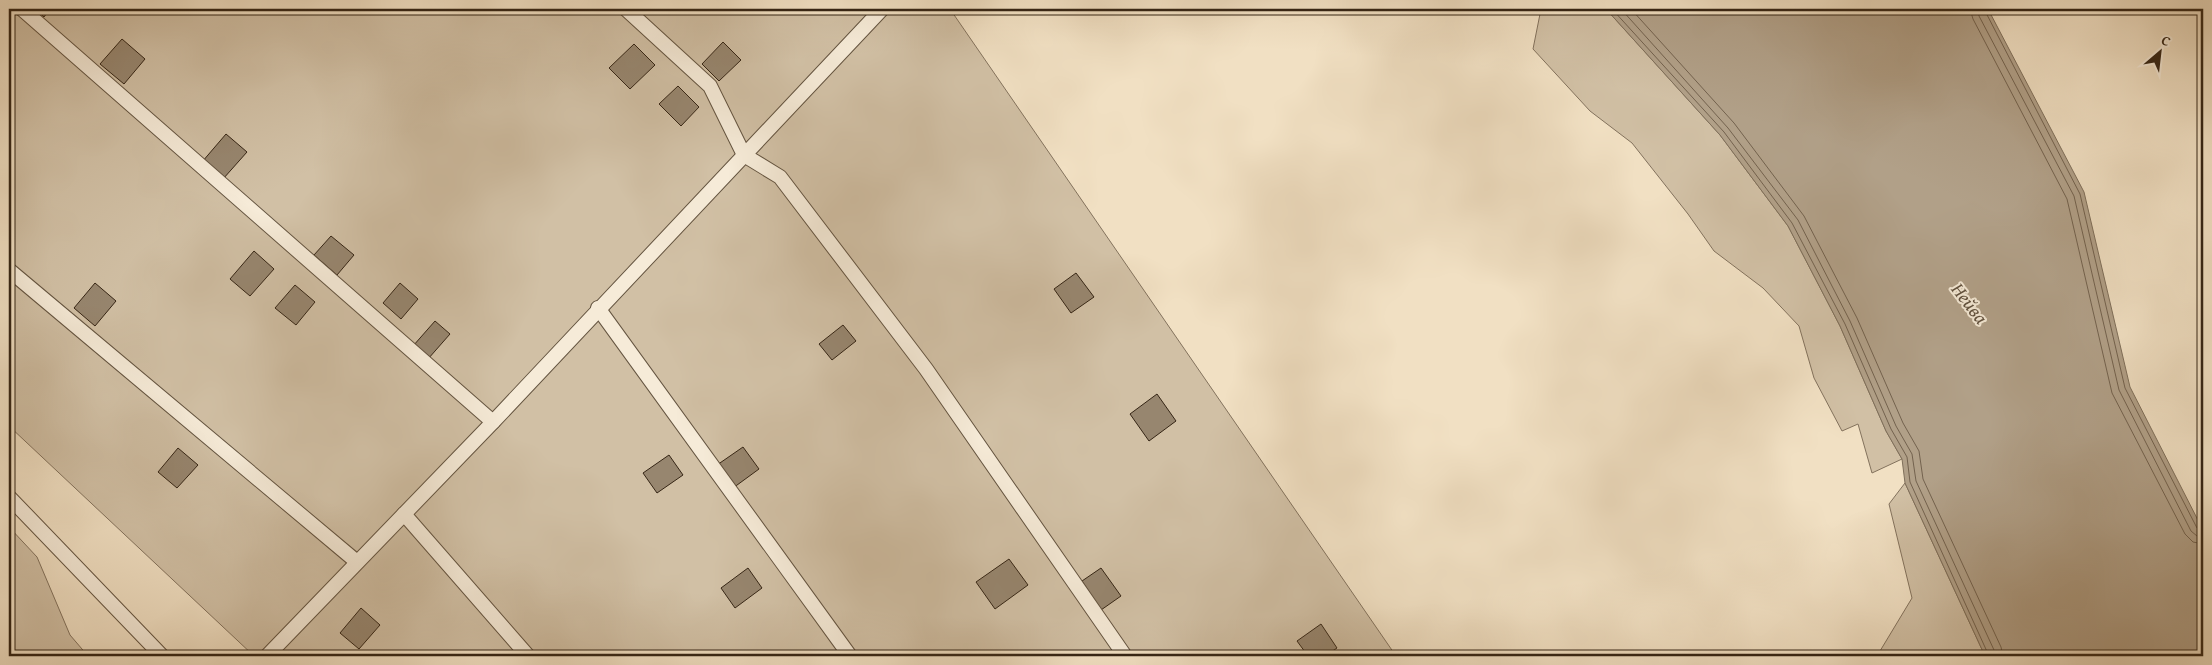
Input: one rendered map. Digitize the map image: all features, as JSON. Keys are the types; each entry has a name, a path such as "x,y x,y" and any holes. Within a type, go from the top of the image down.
{"lane":[{"path":"22,9 493,422"},
{"path":"626,9 710,86 744,155 780,177 926,369 1124,656"},
{"path":"267,656 493,422 598,308 882,9"},
{"path":"9,270 357,562"},
{"path":"598,308 850,656"},
{"path":"9,498 162,656"},
{"path":"404,514 528,656"}],"shaded area":[{"path":"9,9 950,9 1396,656 254,656 9,426"},
{"path":"1541,9 1606,9 1720,135 1788,226 1840,326 1886,431 1902,459 1872,473 1858,424 1842,431 1814,378 1799,326 1763,288 1714,251 1688,214 1632,143 1590,111 1533,49"},
{"path":"1905,483 1985,656 1877,656 1912,598 1889,504"},
{"path":"9,527 37,557 70,635 88,656 9,656"}],"water":[{"name":"Нейва","path":"1606,9 1988,9 2084,192 2130,387 2203,530 2203,656 1985,656 1905,483 1902,459 1886,431 1840,326 1788,226 1720,135"}],"building":[{"path":"35,9 50,9 44,17"},
{"path":"122,39 145,59 124,84 100,64"},
{"path":"723,42 741,60 719,81 702,64"},
{"path":"634,44 655,65 630,89 609,68"},
{"path":"678,86 699,107 681,126 659,104"},
{"path":"226,134 247,152 223,179 202,162"},
{"path":"331,236 354,255 337,275 314,255"},
{"path":"254,251 274,269 250,296 230,279"},
{"path":"1076,273 1094,297 1071,313 1054,289"},
{"path":"95,283 116,301 95,326 74,308"},
{"path":"400,283 418,299 401,319 383,303"},
{"path":"295,285 315,302 296,325 275,308"},
{"path":"435,321 450,334 428,359 413,346"},
{"path":"843,325 856,341 832,360 819,344"},
{"path":"1157,394 1176,421 1149,441 1130,414"},
{"path":"743,447 759,469 733,488 717,465"},
{"path":"178,448 198,465 177,488 158,472"},
{"path":"669,455 683,475 657,493 643,473"},
{"path":"1009,559 1028,585 995,609 976,582"},
{"path":"748,568 762,588 735,608 721,588"},
{"path":"1101,568 1121,596 1101,610 1082,581"},
{"path":"361,608 380,625 359,649 340,633"},
{"path":"1321,624 1337,648 1325,656 1308,656 1297,641"}]}
